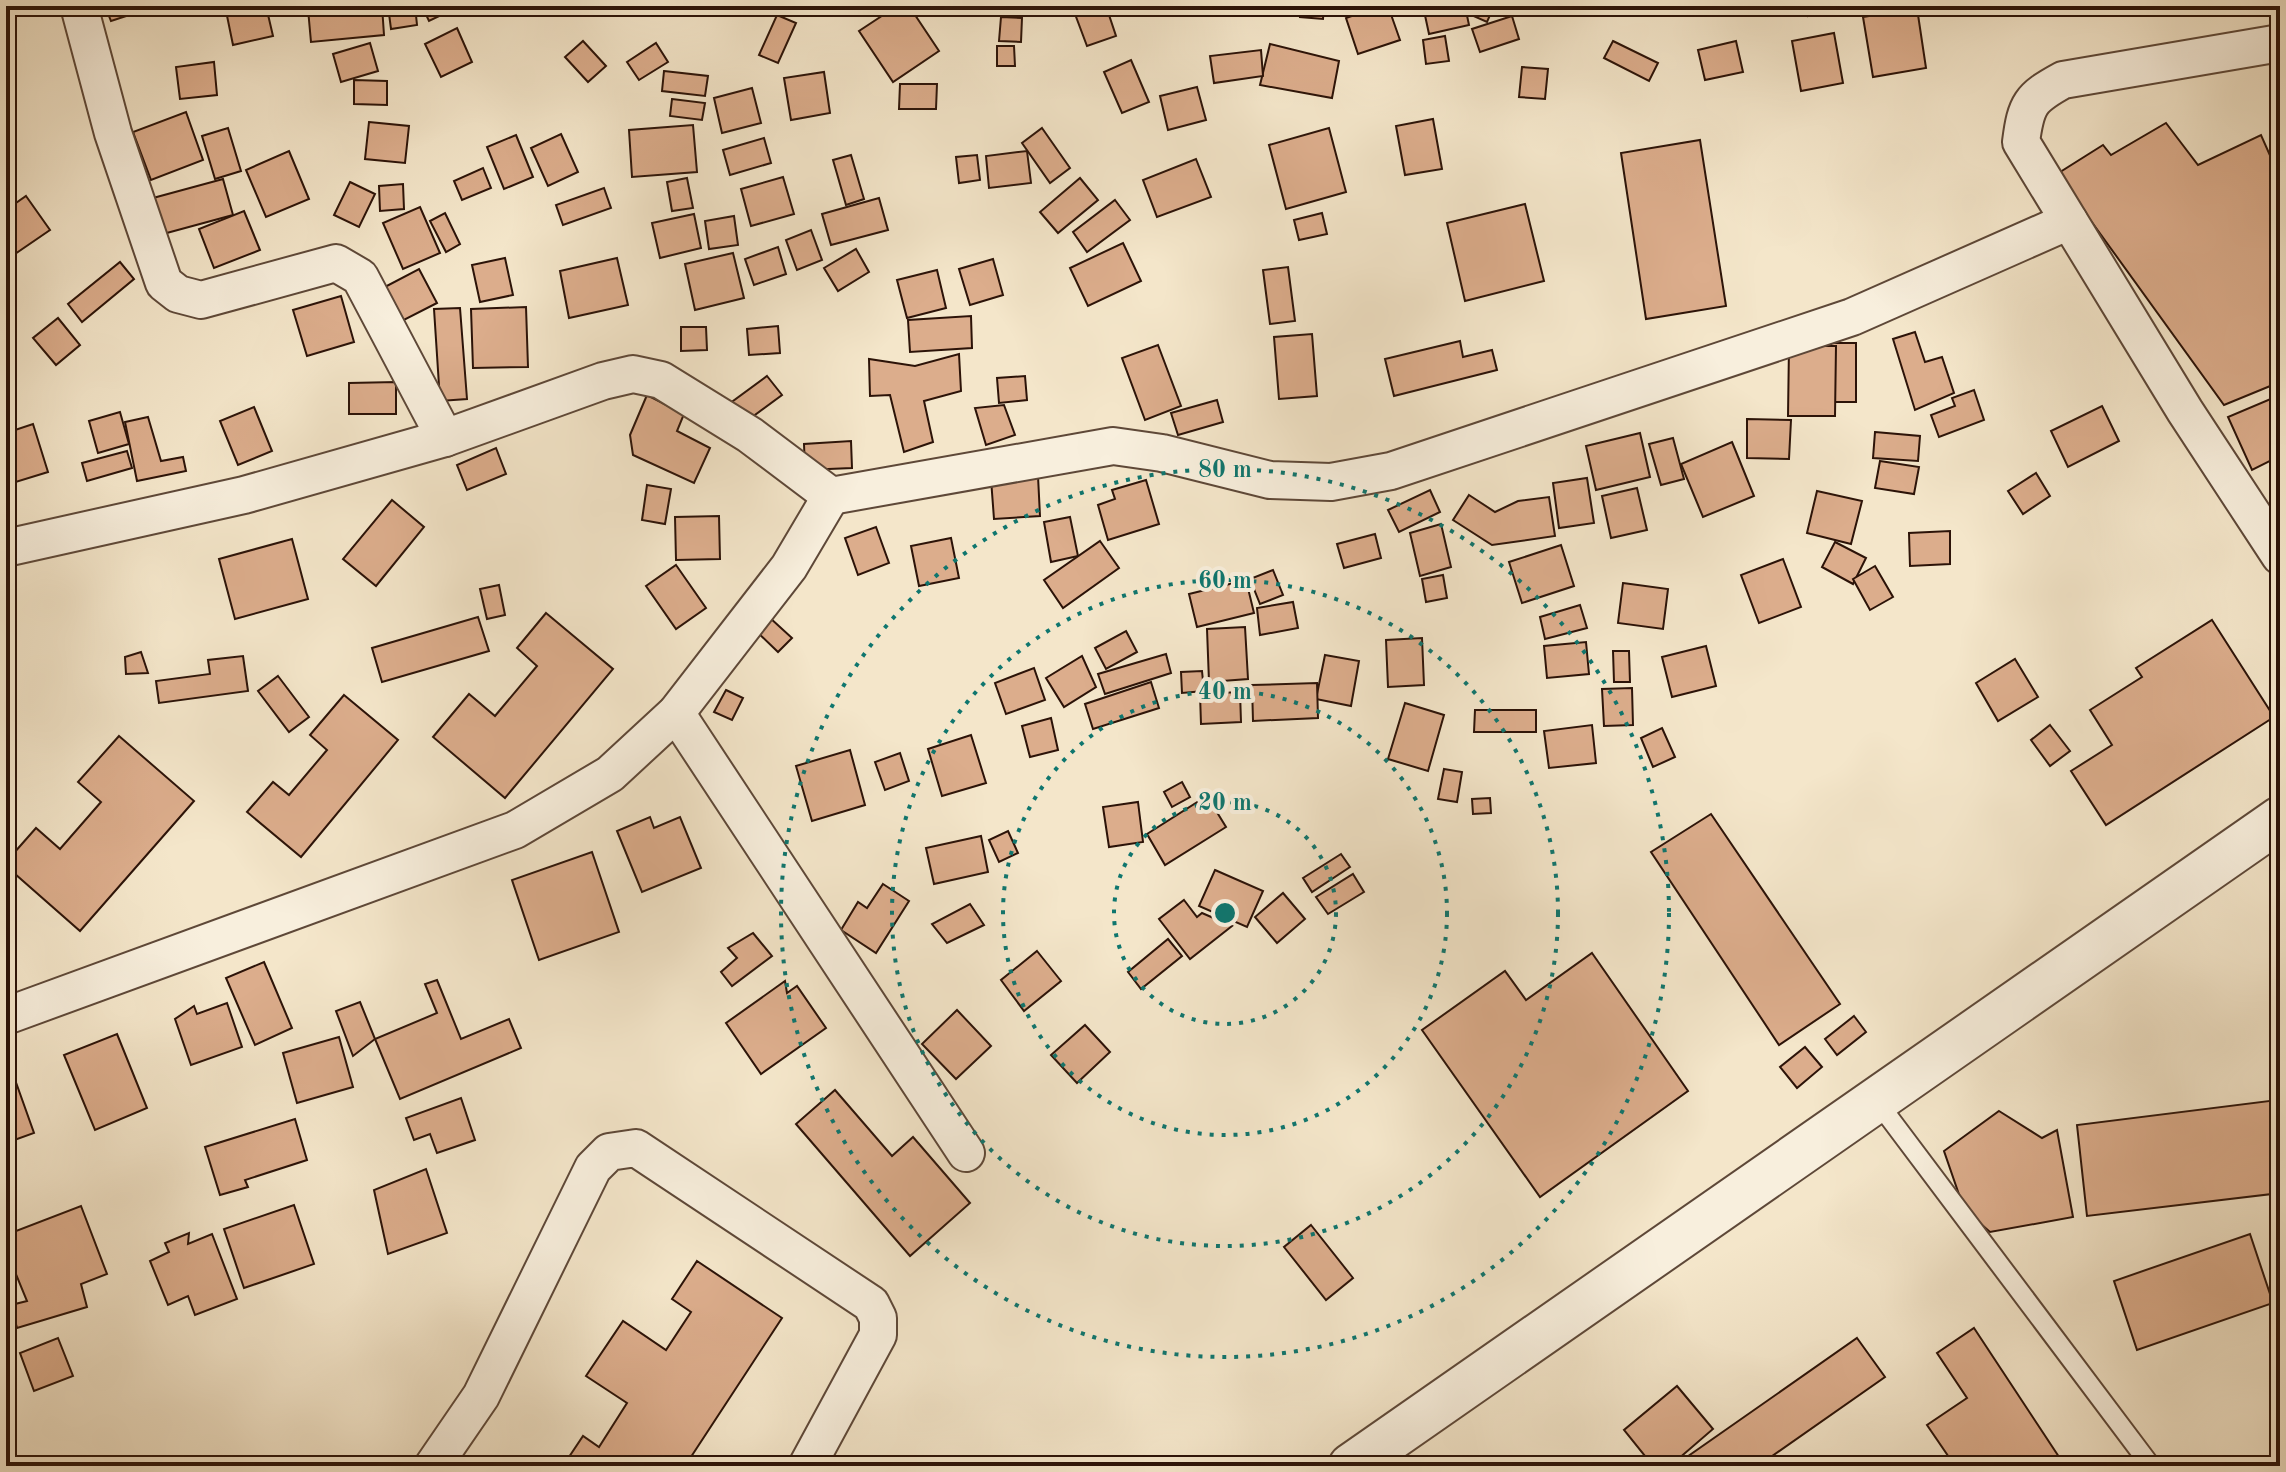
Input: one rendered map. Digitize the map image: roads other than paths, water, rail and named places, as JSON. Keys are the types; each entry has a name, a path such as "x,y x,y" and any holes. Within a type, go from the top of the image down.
{"street":[{"path":"79,6 113,133 164,283 178,294 201,300 336,263 360,277 445,438"},
{"path":"2280,43 2063,80 2038,94 2024,115 2021,142 2185,411 2280,556"},
{"path":"6,548 244,495 445,438 603,381 633,374 661,380 725,419 831,496 1113,446 1162,453 1270,480 1331,482 1391,471 1852,317 2069,221"},
{"path":"6,1016 515,830 610,774 676,713 789,567 831,496"},
{"path":"676,713 966,1153"},
{"path":"1351,1466 2280,819"},
{"path":"433,1466 481,1396 593,1168 609,1152 636,1148 871,1304 878,1318 878,1335 807,1466"}],"lane":[{"path":"1876,1099 2151,1466"}]}
